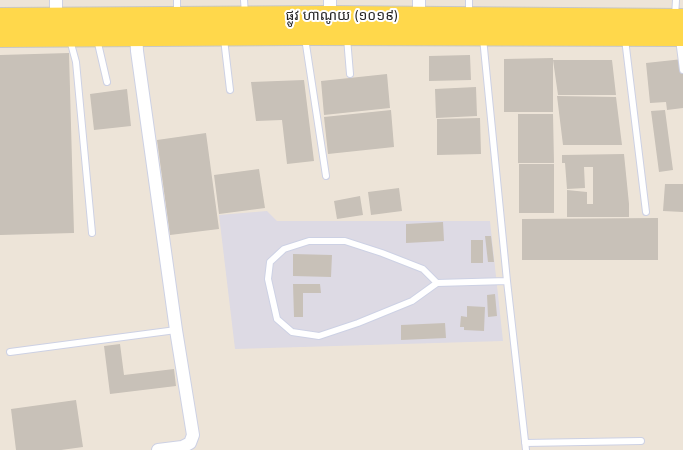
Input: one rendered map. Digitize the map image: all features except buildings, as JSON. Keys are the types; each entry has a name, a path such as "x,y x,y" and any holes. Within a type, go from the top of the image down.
{"main road":[{"name":"ផ្លូវ ហាណូយ (១០១៩)","path":"0,18 56,9 136,27 223,35 244,21 330,8 469,8 677,25"},
{"name":"ផ្លូវ ហាណូយ (១០១៩)","path":"0,37 96,36 136,27 177,9 244,21 304,35 624,35 677,25"}],"street":[{"path":"136,27 176,330 193,435 190,443 182,448 158,450"}],"lane":[{"path":"677,25 683,70"},
{"path":"223,35 230,90"},
{"path":"304,35 326,176"},
{"path":"347,35 350,74"},
{"path":"483,35 507,281 526,450"},
{"path":"624,35 646,212"},
{"path":"96,36 107,82"},
{"path":"69,37 76,62 92,233"},
{"path":"438,283 423,269 382,253 345,241 309,241 284,249 270,262 268,279 277,319 292,332 319,336 358,323 412,301 438,283 507,281"},
{"path":"10,352 176,330"},
{"path":"525,443 641,441"}],"shaded area":[{"path":"267,211 277,221 490,221 503,341 235,349 219,215"}]}
